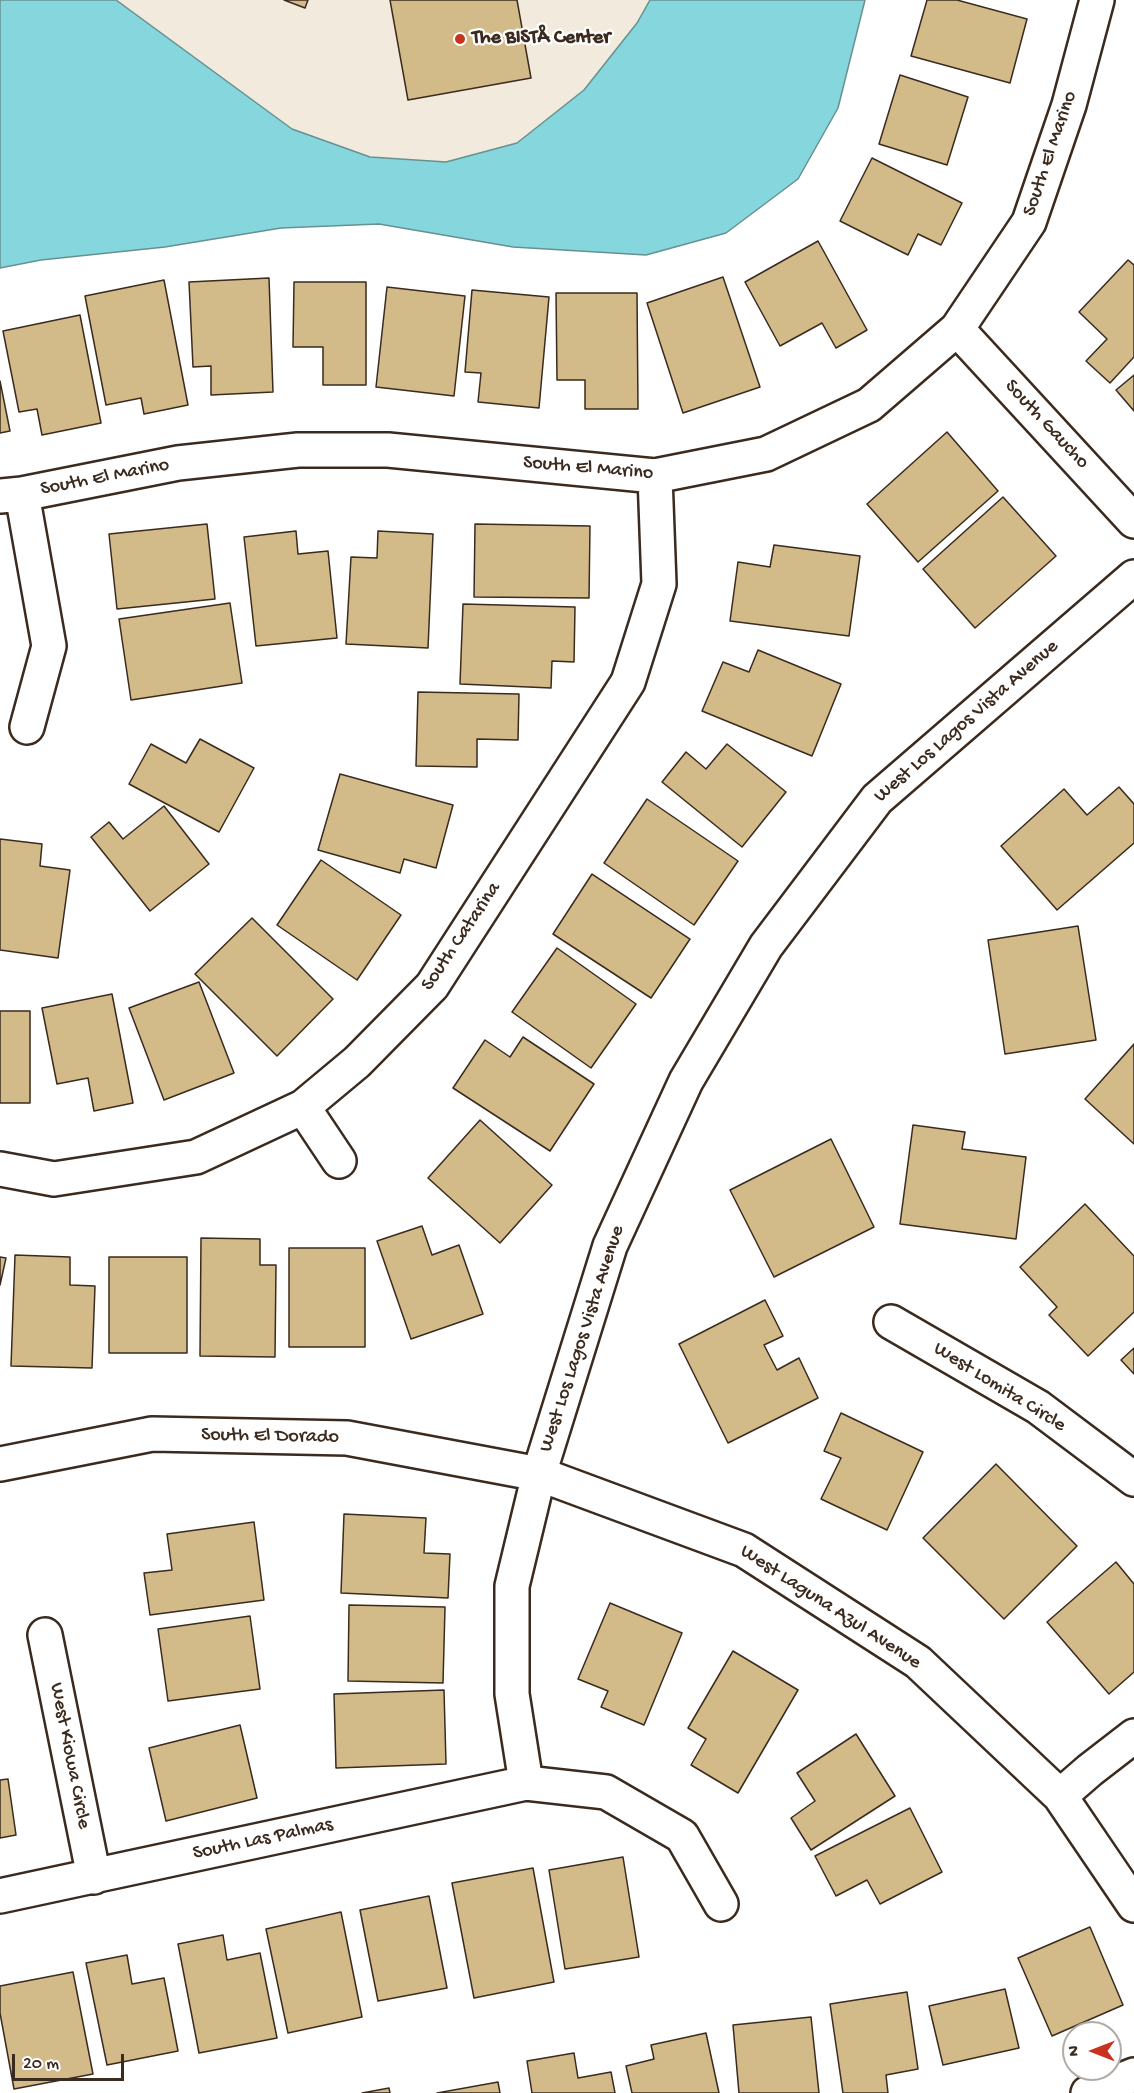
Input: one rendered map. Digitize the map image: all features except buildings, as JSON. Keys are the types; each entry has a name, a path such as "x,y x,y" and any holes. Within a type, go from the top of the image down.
{"street":[{"name":"South El Marino","path":"11,495 178,463 298,450 388,450 655,477 766,454 869,405 957,329 1029,222 1069,105 1097,0"},
{"name":"South Gaucho","path":"957,329 1134,521"},
{"name":"South Catarina","path":"0,1169 54,1179 196,1157 303,1107 357,1062 432,986 628,682 659,584 655,477"},
{"path":"11,495 49,646 27,727"},
{"name":"West Los Lagos Vista Avenue","path":"526,1783 512,1694 512,1586 539,1474 610,1246 686,1081 766,946 877,799 1134,577"},
{"path":"303,1107 339,1161"},
{"name":"West Lomita Circle","path":"891,1322 1038,1407 1134,1479"},
{"name":"South El Dorado","path":"0,1464 152,1434 347,1438 539,1474"},
{"name":"West Laguna Azul Avenue","path":"539,1474 744,1550 918,1662 1060,1796 1134,1905"},
{"name":"West Kiowa Circle","path":"45,1635 94,1877"},
{"path":"1060,1796 1134,1736"},
{"name":"South Las Palmas","path":"0,1896 526,1783 606,1792 682,1836 721,1904"},
{"path":"1088,2093 1134,2074"}],"shaded area":[{"path":"116,0 650,0 638,23 584,90 517,143 446,162 370,157 292,129"}],"water":[{"path":"0,0 116,0 292,129 370,157 446,162 517,143 584,90 637,23 650,0 865,0 838,108 798,179 726,233 646,255 513,247 379,224 281,228 165,247 41,260 0,268"}],"place":[{"name":"The BISTÅ Center","path":"460,39"}]}
